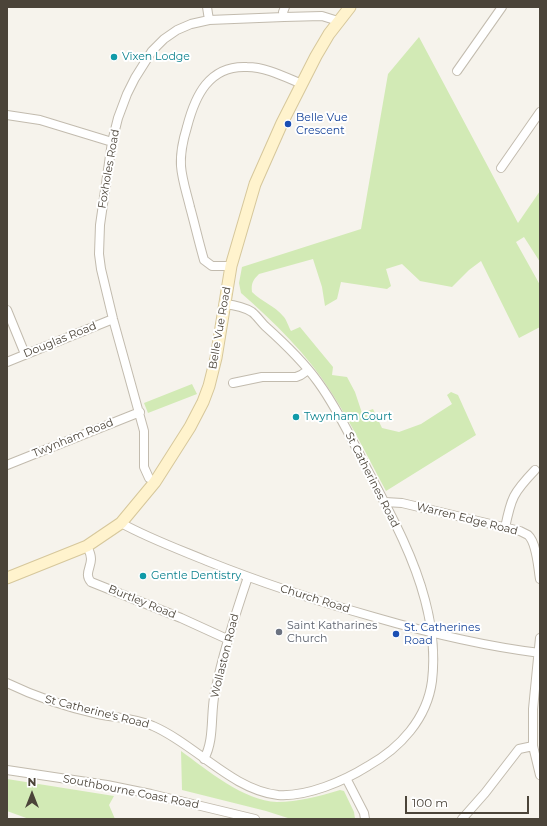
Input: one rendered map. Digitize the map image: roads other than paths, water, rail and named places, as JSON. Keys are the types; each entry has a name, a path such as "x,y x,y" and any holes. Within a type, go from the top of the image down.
{"main road":[{"name":"Belle Vue Road","path":"7,578 87,546 121,523 155,482 190,427 203,402 216,358 231,266 255,184 282,123 316,56 338,21 350,7"}],"street":[{"path":"207,7 209,20"},
{"path":"284,17 283,12 285,7"},
{"path":"457,71 502,7"},
{"name":"Foxholes Road","path":"155,482 149,478 144,467 144,431 140,412 113,319 101,269 98,240 103,195 112,142 118,118 127,94 152,51 177,30 191,24 209,20 322,16 338,21"},
{"path":"231,266 212,266 204,260 183,180 181,150 192,108 207,82 236,67 248,67 270,72 302,84"},
{"path":"501,168 540,112"},
{"path":"7,115 40,120 112,142"},
{"name":"St Catherines Road","path":"225,304 235,305 251,312 282,341 317,381 339,417 385,502 411,558 425,600 432,633"},
{"path":"7,310 25,354"},
{"name":"Douglas Road","path":"7,362 113,319"},
{"path":"233,383 262,377 296,377 301,376 308,370"},
{"name":"Twynham Road","path":"7,465 140,412"},
{"path":"505,528 513,498 517,490 535,470"},
{"name":"Warren Edge Road","path":"385,502 402,503 520,531 528,535 538,551 540,579"},
{"name":"Church Road","path":"121,523 147,536 248,577 301,596 432,633 493,647 540,653"},
{"name":"Burtley Road","path":"87,546 91,558 87,574 90,582 181,618 227,639"},
{"name":"Wollaston Road","path":"204,759 209,750 214,694 227,639 248,577"},
{"name":"St Catherine's Road","path":"7,683 21,690 59,704 139,721 152,726 172,735 231,777 268,793 282,795 300,793 321,788 346,778 381,759 399,745 408,735 419,718 428,698 432,683 432,633"},
{"path":"540,638 540,653 533,709 533,746 540,775"},
{"path":"462,819 485,793 519,749 533,746"},
{"name":"Southbourne Coast Road","path":"7,770 100,784 151,794 255,819"},
{"path":"346,778 364,812 365,819"}],"place":[{"name":"Vixen Lodge","path":"114,57"},
{"name":"Belle Vue Crescent","path":"288,124"},
{"name":"Twynham Court","path":"296,417"},
{"name":"Gentle Dentistry","path":"143,576"},
{"name":"Saint Katharines Church","path":"279,632"},
{"name":"St. Catherines Road","path":"396,634"}]}
